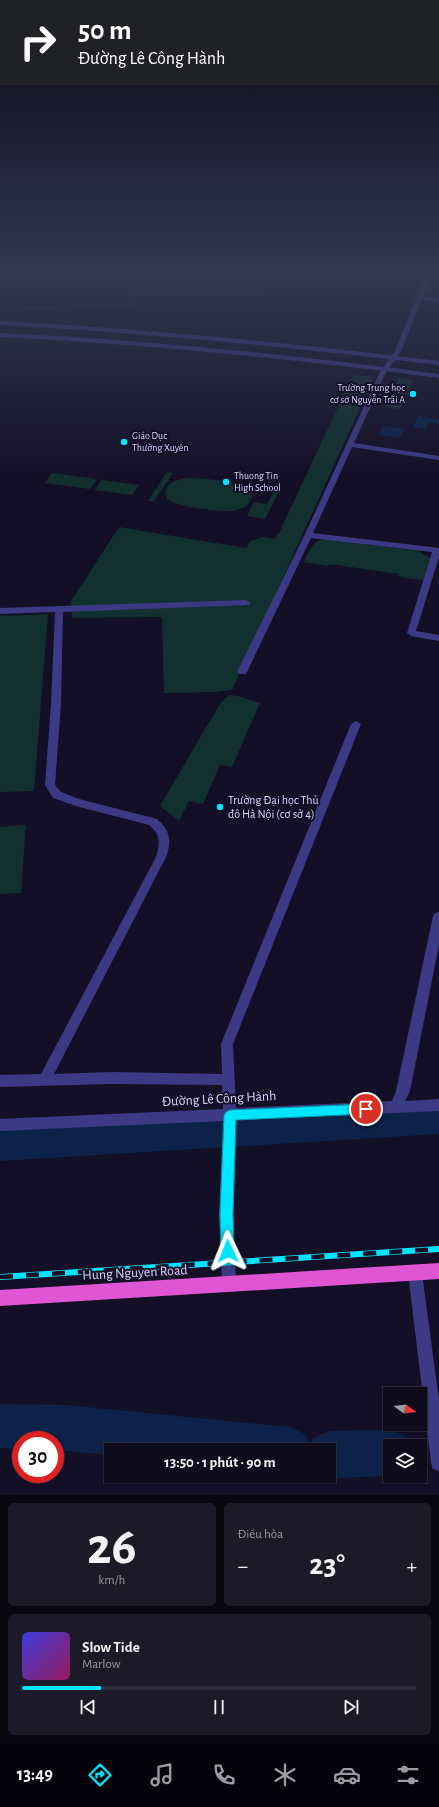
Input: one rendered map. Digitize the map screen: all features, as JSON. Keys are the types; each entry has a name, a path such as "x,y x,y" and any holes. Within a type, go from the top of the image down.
{"highway":[{"name":"Hung Nguyen Road","path":"0,1298 439,1272"}],"street":[{"path":"110,342 216,350 439,376"},
{"path":"246,342 439,364"},
{"path":"242,672 309,535 385,369 394,358 401,342"},
{"path":"351,445 439,458"},
{"path":"309,535 437,550 412,633 439,638"},
{"path":"0,611 246,603"},
{"path":"45,1079 162,857 166,843 165,835 161,827 153,822 70,800 57,795 50,785 56,704 59,609"},
{"path":"229,1284 226,1214 230,1150 227,1044 356,724"},
{"path":"395,1108 403,1090 439,916"},
{"path":"0,1081 45,1079 228,1080"},
{"name":"Đường Lê Công Hành","path":"0,1124 230,1120 439,1105"},
{"path":"415,1273 439,1463"}],"green space":[{"path":"353,375 374,377 232,690 215,692 164,693 162,617 72,618 71,601 119,527 246,548 250,541 262,537 274,539 279,533"},
{"path":"399,378 413,380 400,409 385,407"},
{"path":"167,472 173,473 154,501 148,501"},
{"path":"52,473 97,479 90,489 45,483"},
{"path":"192,478 216,480 235,484 249,491 252,496 247,506 234,511 187,506 167,499 165,491 170,484 180,479"},
{"path":"102,480 139,485 132,495 95,490"},
{"path":"276,488 280,489 265,519 247,516 254,502 267,504"},
{"path":"323,539 418,551 430,558 423,580 399,577 399,574 304,562 313,545 319,540"},
{"path":"48,614 34,791 0,792 0,616"},
{"path":"230,695 260,703 232,767 220,765 203,804 189,801 179,821 160,806 218,707 224,699"},
{"path":"26,825 21,893 0,894 0,827"}],"water":[{"path":"418,416 439,419 439,424 429,422 426,429 413,427"},
{"path":"382,426 404,429 400,438 379,435"}],"waterway":[{"path":"0,1144 439,1118"},
{"path":"0,1426 66,1428 218,1443"},
{"path":"336,1455 383,1453"}],"railway":[{"path":"0,1277 439,1249"}],"place":[{"name":"Trường Trung học cơ sở Nguyễn Trãi A","path":"413,394"},
{"name":"Giáo Dục Thường Xuyên","path":"124,442"},
{"name":"Thuong Tin High School","path":"226,482"},
{"name":"Trường Đại học Thủ đô Hà Nội (cơ sở 4)","path":"220,807"}],"route":[{"path":"228,1251 226,1214 230,1150 230,1115 366,1109"}]}
